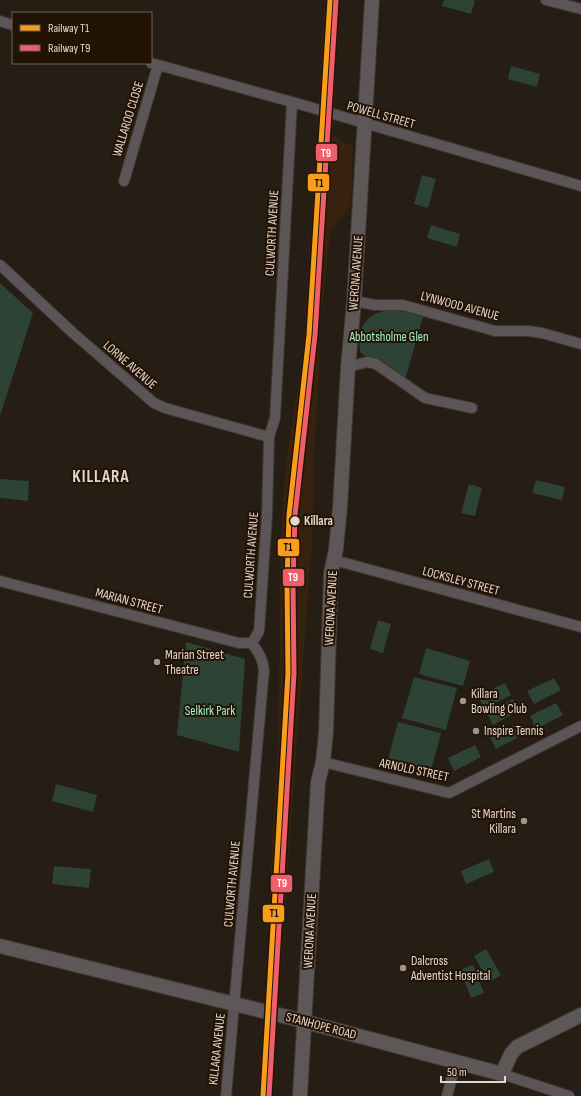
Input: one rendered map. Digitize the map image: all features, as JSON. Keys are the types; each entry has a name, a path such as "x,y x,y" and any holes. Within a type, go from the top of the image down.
{"street":[{"name":"WERONA AVENUE","path":"300,1096 318,782 323,762 326,732 330,573 334,560 340,507 372,0"},
{"path":"546,0 581,9"},
{"path":"0,21 12,25"},
{"name":"POWELL STREET","path":"154,64 292,102 581,186"},
{"name":"WALLAROO CLOSE","path":"124,180 154,64"},
{"name":"CULWORTH AVENUE","path":"234,1005 264,670 261,656 252,643 259,631 267,515 269,437 276,418 292,102"},
{"name":"LORNE AVENUE","path":"0,265 154,403 165,408 269,437"},
{"name":"LYNWOOD AVENUE","path":"354,301 375,305 403,305 495,331 528,331 542,333 581,344"},
{"path":"348,367 367,362 376,364 424,398 472,408"},
{"name":"LOCKSLEY STREET","path":"334,560 581,627"},
{"name":"MARIAN STREET","path":"0,581 239,644 252,643"},
{"name":"ARNOLD STREET","path":"323,762 449,793 581,726"},
{"name":"STANHOPE ROAD","path":"0,946 291,1018 502,1074 569,1096"},
{"name":"KILLARA AVENUE","path":"226,1096 234,1005"},
{"path":"502,1074 510,1054 517,1047 581,1014"},
{"path":"447,1096 456,1062"}],"shaded area":[{"path":"325,0 340,0 333,135 353,147 351,205 330,232 324,298 320,313 319,379 314,454 313,529 290,836 273,1096 258,1096 266,980 278,742 281,530 286,462 303,354"}],"green space":[{"path":"444,0 475,1 471,14 442,6"},
{"path":"511,66 540,74 537,87 508,79"},
{"path":"422,175 436,179 428,208 414,204"},
{"path":"431,225 460,234 457,247 427,238"},
{"path":"0,283 33,313 0,416"},
{"name":"Abbotsholme Glen","path":"389,310 406,311 423,317 405,380 360,352 360,336 364,324 374,315"},
{"path":"0,479 29,481 28,501 0,498"},
{"path":"536,480 565,487 562,500 532,493"},
{"path":"469,484 482,488 475,516 461,513"},
{"path":"378,620 391,624 383,653 370,649"},
{"name":"Selkirk Park","path":"186,642 245,659 239,752 177,735"},
{"path":"426,648 470,661 463,686 419,674"},
{"path":"414,677 457,688 446,730 402,718"},
{"path":"554,678 561,690 534,704 527,691"},
{"path":"505,683 511,695 484,709 478,696"},
{"path":"513,699 519,711 493,725 486,712"},
{"path":"556,703 563,715 536,729 530,716"},
{"path":"398,722 441,733 430,775 387,763"},
{"path":"517,723 523,735 496,749 490,737"},
{"path":"475,745 481,757 454,771 448,758"},
{"path":"56,784 97,795 93,812 52,801"},
{"path":"489,859 494,872 466,884 461,871"},
{"path":"54,866 91,869 89,888 52,884"},
{"path":"486,949 501,975 489,982 474,956"},
{"path":"473,965 484,993 471,998 460,970"}],"rail line":[{"name":"T1","path":"263,1096 288,673 287,583 289,515 309,335 330,0"},
{"name":"T9","path":"269,1096 294,673 293,583 295,515 315,335 336,0"}],"place":[{"name":"Killara","path":"295,521"},
{"name":"Marian Street Theatre","path":"157,662"},
{"name":"Killara Bowling Club","path":"463,701"},
{"name":"Inspire Tennis","path":"476,731"},
{"name":"St Martins Killara","path":"524,821"},
{"name":"Dalcross Adventist Hospital","path":"403,968"}],"district":[{"name":"KILLARA","path":"101,477"}]}
